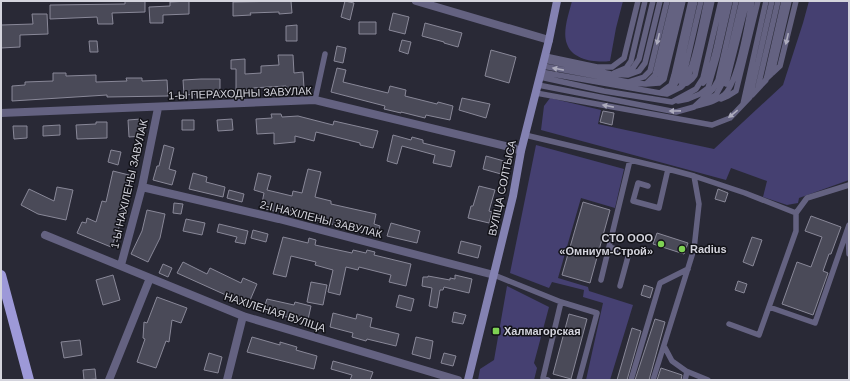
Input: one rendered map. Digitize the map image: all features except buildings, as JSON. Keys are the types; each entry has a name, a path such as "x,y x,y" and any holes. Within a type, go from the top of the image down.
{"main road":[{"name":"ВУЛІЦА СОЛТЫСА","path":"468,380 513,196 521,151 549,40 557,1"},
{"path":"1,275 29,380"}],"street":[{"path":"416,1 549,40"},
{"name":"1-Ы ПЕРАХОДНЫ ЗАВУЛАК","path":"1,113 158,108 315,100 510,147 521,151"},
{"name":"1-Ы НАХІЛЕНЫ ЗАВУЛАК","path":"121,265 142,187 158,108"},
{"name":"2-І НАХІЛЕНЫ ЗАВУЛАК","path":"142,187 278,218 473,269 494,276"},
{"name":"НАХІЛЕНАЯ ВУЛІЦА","path":"45,235 243,316 458,380"},
{"path":"109,380 150,278"},
{"path":"227,380 243,316"}],"lane":[{"path":"541,73 612,66 624,58 638,1"},
{"path":"611,74 626,68 631,61 645,1"},
{"path":"623,74 633,68 639,59 653,1"},
{"path":"541,73 628,75 639,70 645,63 660,1"},
{"path":"628,82 644,78 650,71 667,1"},
{"path":"649,84 655,75 673,1"},
{"path":"649,84 660,78 678,1"},
{"path":"541,73 649,84 659,83 664,79 683,1"},
{"path":"660,93 671,85 691,1"},
{"path":"667,94 677,81 696,1"},
{"path":"683,86 701,1"},
{"path":"683,86 690,73 706,1"},
{"path":"541,73 667,94 683,86 692,79 695,74 712,1"},
{"path":"696,89 703,78 721,1"},
{"path":"672,102 696,89 706,79 712,63 726,1"},
{"path":"541,73 604,91 672,102 688,99 700,94 708,88 718,57 730,1"},
{"path":"694,107 713,89 718,80 736,1"},
{"path":"715,98 723,82 742,1"},
{"path":"715,98 726,86 747,1"},
{"path":"541,73 676,112 694,107 725,93 734,80 752,1"},
{"path":"715,98 728,96 736,91 758,1"},
{"path":"743,105 766,1"},
{"path":"750,97 772,1"},
{"path":"758,87 778,1"},
{"path":"766,80 784,1"},
{"path":"772,74 789,1"},
{"path":"541,73 712,125 730,118 758,87 780,66 796,1"},
{"path":"315,100 325,54"},
{"path":"525,135 694,176 745,193 796,213"},
{"path":"601,280 630,160"},
{"path":"648,186 638,183 633,201 659,208 668,169"},
{"path":"653,380 694,249 699,204 694,176"},
{"path":"730,324 759,335 796,231 796,213 808,198 849,185"},
{"path":"769,307 815,323 848,227"},
{"path":"848,227 849,254"},
{"path":"609,247 629,253 620,286"},
{"path":"630,380 660,283 688,269"},
{"path":"494,276 561,302 597,313 579,380"},
{"path":"548,380 543,378 561,302"},
{"path":"664,346 672,361 687,372 708,380"},
{"path":"685,380 687,372"}],"shaded area":[{"path":"572,1 623,1 610,61 592,61 585,59 574,54 570,49 567,44 565,34 566,22"},
{"path":"809,1 849,1 849,180 799,198 798,203 787,205 763,197 767,181 731,168 726,180 541,130 544,106 550,98 601,110 598,124 714,149 783,85"},
{"path":"536,145 624,169 615,208 581,198 558,278 588,287 589,291 633,305 610,380 586,380 603,303 583,297 584,290 552,282 549,288 510,273"},
{"path":"507,286 549,307 534,363 537,368 534,380 478,380 480,369 494,360"}],"place":[{"name":"СТО ООО «Омниум-Строй»","path":"661,244"},
{"name":"Radius","path":"682,249"},
{"name":"Халмагорская","path":"496,331"}]}
